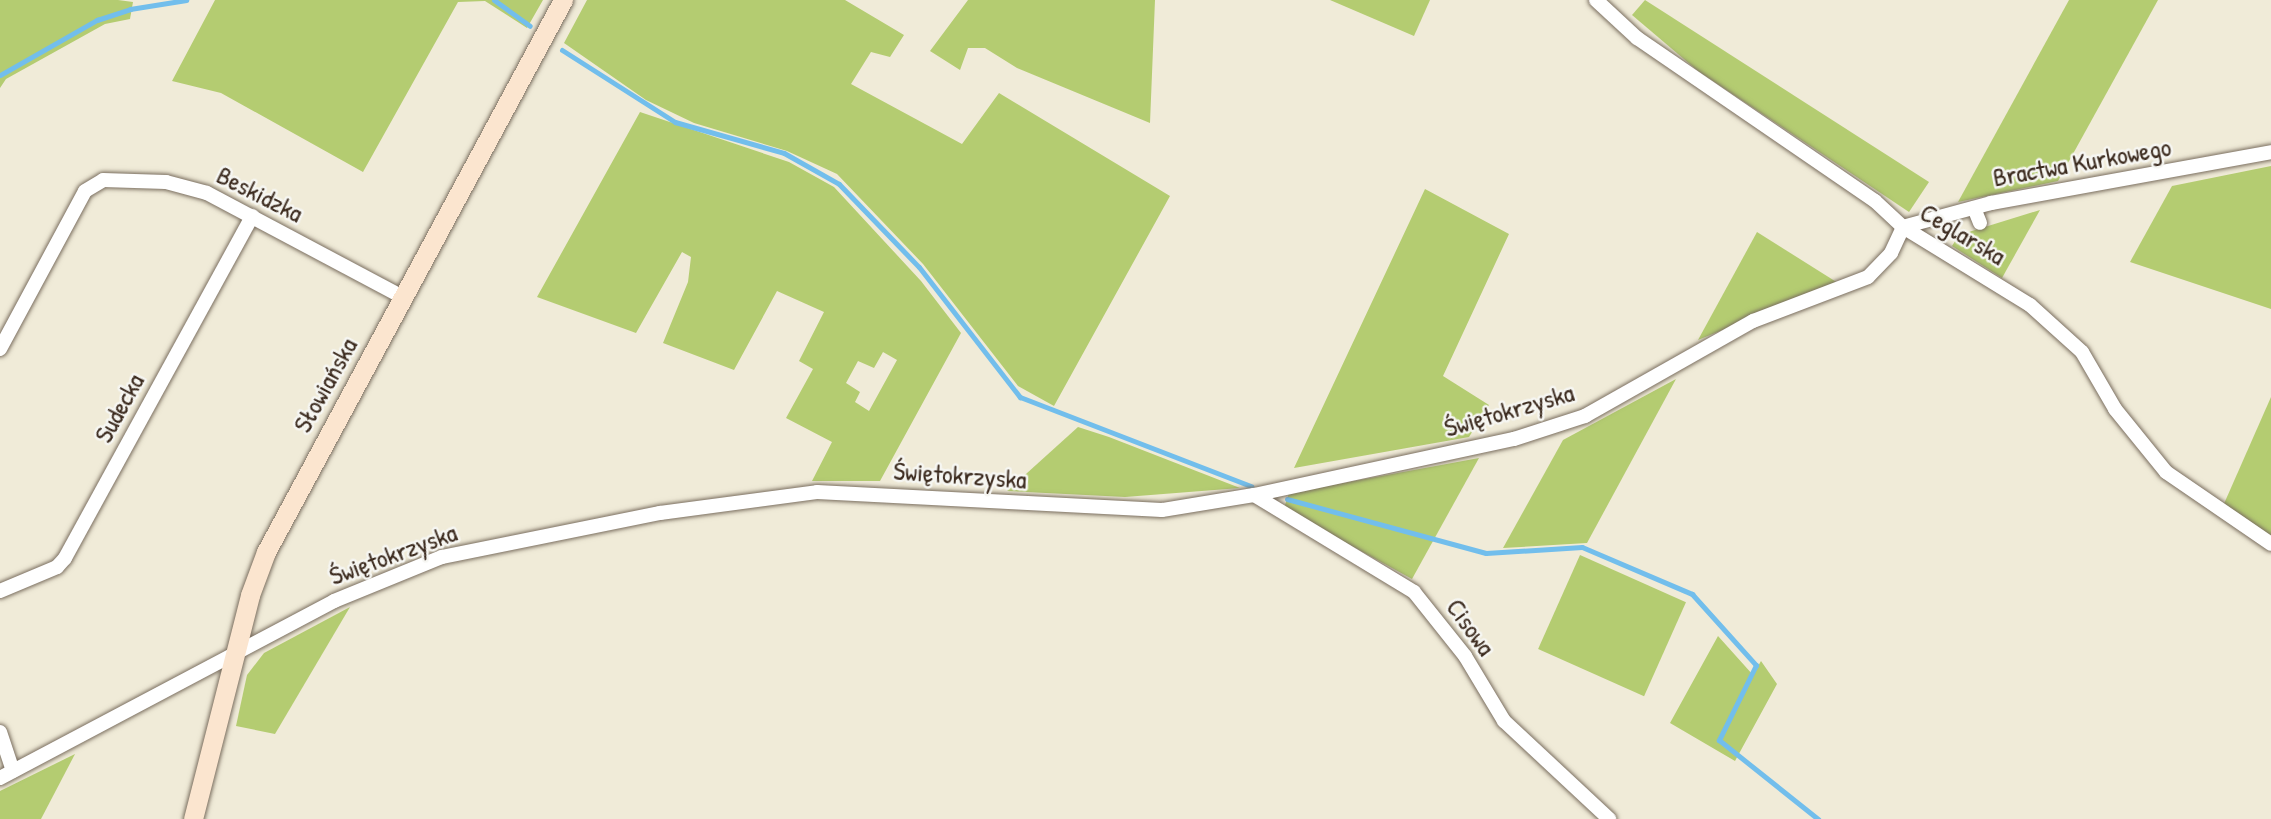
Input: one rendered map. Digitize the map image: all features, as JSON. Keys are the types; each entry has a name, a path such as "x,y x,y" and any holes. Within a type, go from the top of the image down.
{"street":[{"name":"Słowiańska","path":"193,819 234,656 267,552 564,0"},
{"name":"Ceglarska","path":"1595,0 1637,38 1875,201 1903,227 1977,269 2063,332 2081,352 2115,409 2166,472 2271,544"},
{"name":"Bractwa Kurkowego","path":"1903,227 1974,208 2271,152"},
{"name":"Beskidzka","path":"0,349 85,191 103,180 166,182 207,193 403,297"},
{"path":"1974,208 1980,223"},
{"name":"Sudecka","path":"0,591 48,571 65,558 252,216"},
{"name":"Świętokrzyska","path":"7,774 334,601 442,557 660,513 817,492 1162,510 1258,498 1514,439 1585,416 1753,321 1868,277 1891,253 1903,227"},
{"name":"Cisowa","path":"1258,498 1414,592 1465,656 1504,720 1609,819"},
{"path":"0,732 7,774"}],"green space":[{"path":"0,0 133,2 130,19 105,24 6,79 0,88"},
{"path":"215,0 543,0 527,28 485,1 458,2 363,172 221,93 172,81"},
{"path":"587,0 845,0 904,35 890,57 871,52 851,84 962,144 999,93 1170,196 1054,406 1018,386 923,264 837,174 787,151 694,123 646,100 564,43"},
{"path":"968,0 1155,0 1150,123 1017,68 985,48 968,48 960,70 930,51"},
{"path":"1330,0 1430,0 1414,36"},
{"path":"1645,0 1929,182 1909,212 1698,71 1632,15"},
{"path":"2069,0 2158,0 2058,181 1958,202"},
{"path":"640,112 789,162 834,187 921,281 961,333 880,481 812,481 832,442 786,418 813,369 799,361 824,312 777,291 734,370 663,343 688,282 691,257 682,252 636,333 537,297","holes":["883,352 897,360 869,411 855,402 860,392 846,383 858,361 874,368"]},
{"path":"2271,166 2271,309 2130,262 2172,186"},
{"path":"1425,189 1509,234 1443,376 1489,405 1469,437 1294,468"},
{"path":"2040,210 2002,278 1952,246 1959,235"},
{"path":"1757,232 1838,283 1698,340"},
{"path":"1676,379 1587,543 1503,548 1563,440"},
{"path":"2271,397 2271,537 2223,506"},
{"path":"1078,427 1240,488 1125,497 1007,491"},
{"path":"1479,458 1412,579 1288,511 1285,505 1289,493"},
{"path":"1580,555 1686,602 1644,696 1538,649"},
{"path":"350,607 275,734 236,726 247,675 264,653"},
{"path":"1718,636 1753,675 1761,661 1777,684 1735,761 1670,723"},
{"path":"75,754 41,819 0,819 0,791"}],"waterway":[{"path":"0,75 97,20 130,9 186,0"},
{"path":"494,0 530,26"},
{"path":"562,50 675,122 784,153 839,184 919,267 1020,397 1251,486"},
{"path":"1287,499 1486,553 1582,547 1692,594 1756,665 1719,740 1818,819"}]}
